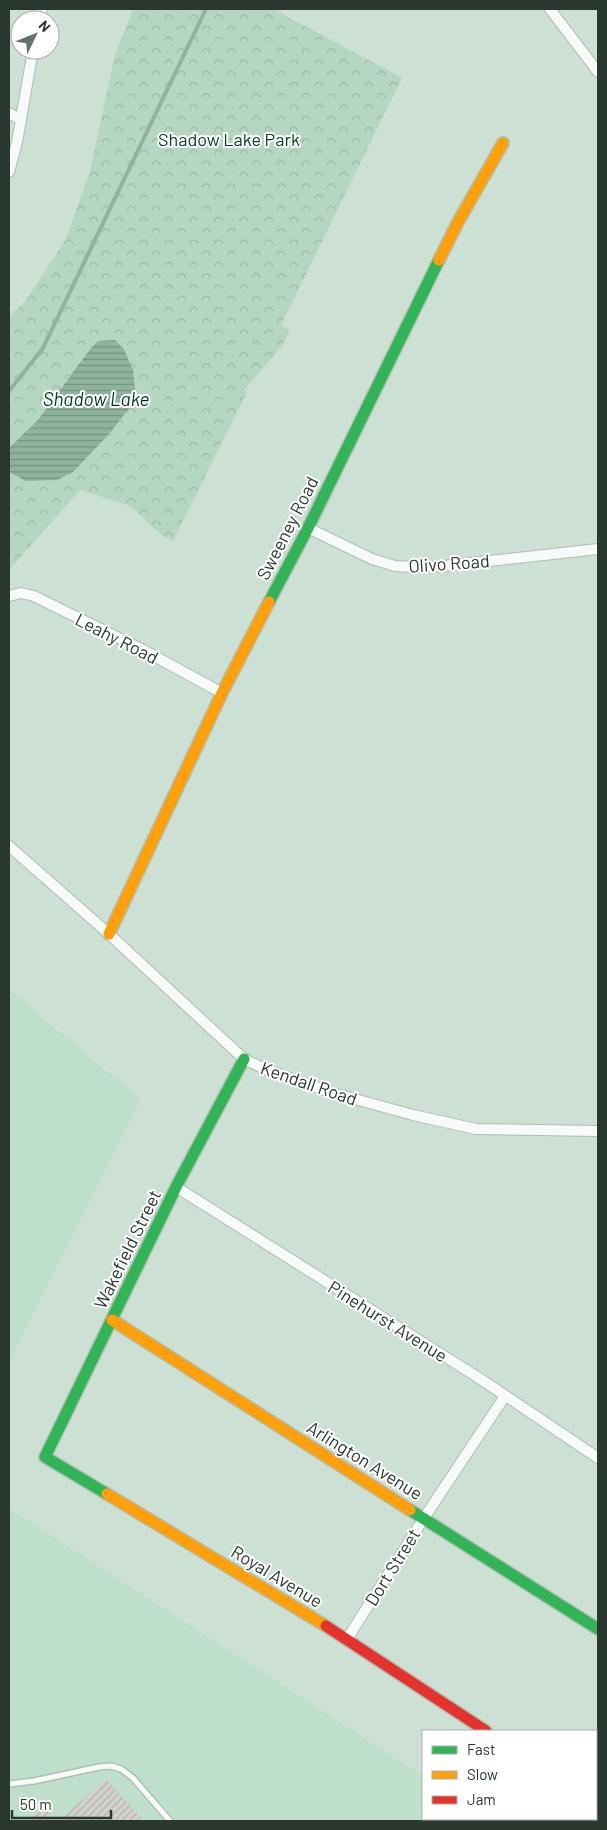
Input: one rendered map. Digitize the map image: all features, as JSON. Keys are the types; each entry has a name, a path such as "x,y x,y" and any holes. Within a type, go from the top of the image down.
{"street":[{"path":"550,9 598,72"},
{"path":"9,172 17,142 31,60"},
{"path":"9,113 21,120"},
{"name":"Sweeney Road","path":"109,934 222,693 308,528 458,222 503,142"},
{"name":"Olivo Road","path":"308,528 372,559 395,566 414,568 598,548"},
{"name":"Leahy Road","path":"9,596 21,593 34,596 145,651 222,693"},
{"name":"Kendall Road","path":"9,846 109,934 244,1059 267,1070 332,1093 413,1115 476,1129 598,1131"},
{"name":"Wakefield Street","path":"45,1457 176,1187 244,1059"},
{"name":"Pinehurst Avenue","path":"176,1187 505,1396 598,1458"},
{"name":"Arlington Avenue","path":"112,1320 598,1630"},
{"name":"Dort Street","path":"347,1639 505,1396"},
{"name":"Royal Avenue","path":"45,1457 347,1639 484,1730"}],"lane":[{"path":"9,1784 111,1766 121,1769 133,1778 170,1821"}],"shaded area":[{"path":"9,990 141,1100 9,1361"},
{"path":"9,1508 422,1775 422,1820 493,1821 9,1821"}],"green space":[{"name":"Shadow Lake Park","path":"133,9 273,9 402,78 281,325 290,330 282,346 244,390 247,392 173,541 160,534 130,506 80,490 9,570 9,317 27,299 66,239 90,171 115,55"}],"water":[{"name":"Shadow Lake","path":"115,340 124,349 133,370 135,389 131,406 109,434 73,472 57,480 26,481 9,472 9,448 38,420 91,348 98,341"}],"building":[{"path":"106,1779 144,1821 59,1821"},
{"path":"46,1805 53,1821 27,1821"}],"waterway":[{"path":"9,391 43,348 206,9"}],"traffic: fast":[{"path":"269,602 308,528 439,260"},
{"path":"107,1494 45,1457 176,1187 244,1059"},
{"path":"410,1510 598,1629"}],"traffic: slow":[{"path":"439,260 458,222 503,143"},
{"path":"109,934 222,693 269,602"},
{"path":"112,1320 410,1510"},
{"path":"107,1494 326,1626"}],"traffic: jam":[{"path":"326,1626 484,1730"}]}
